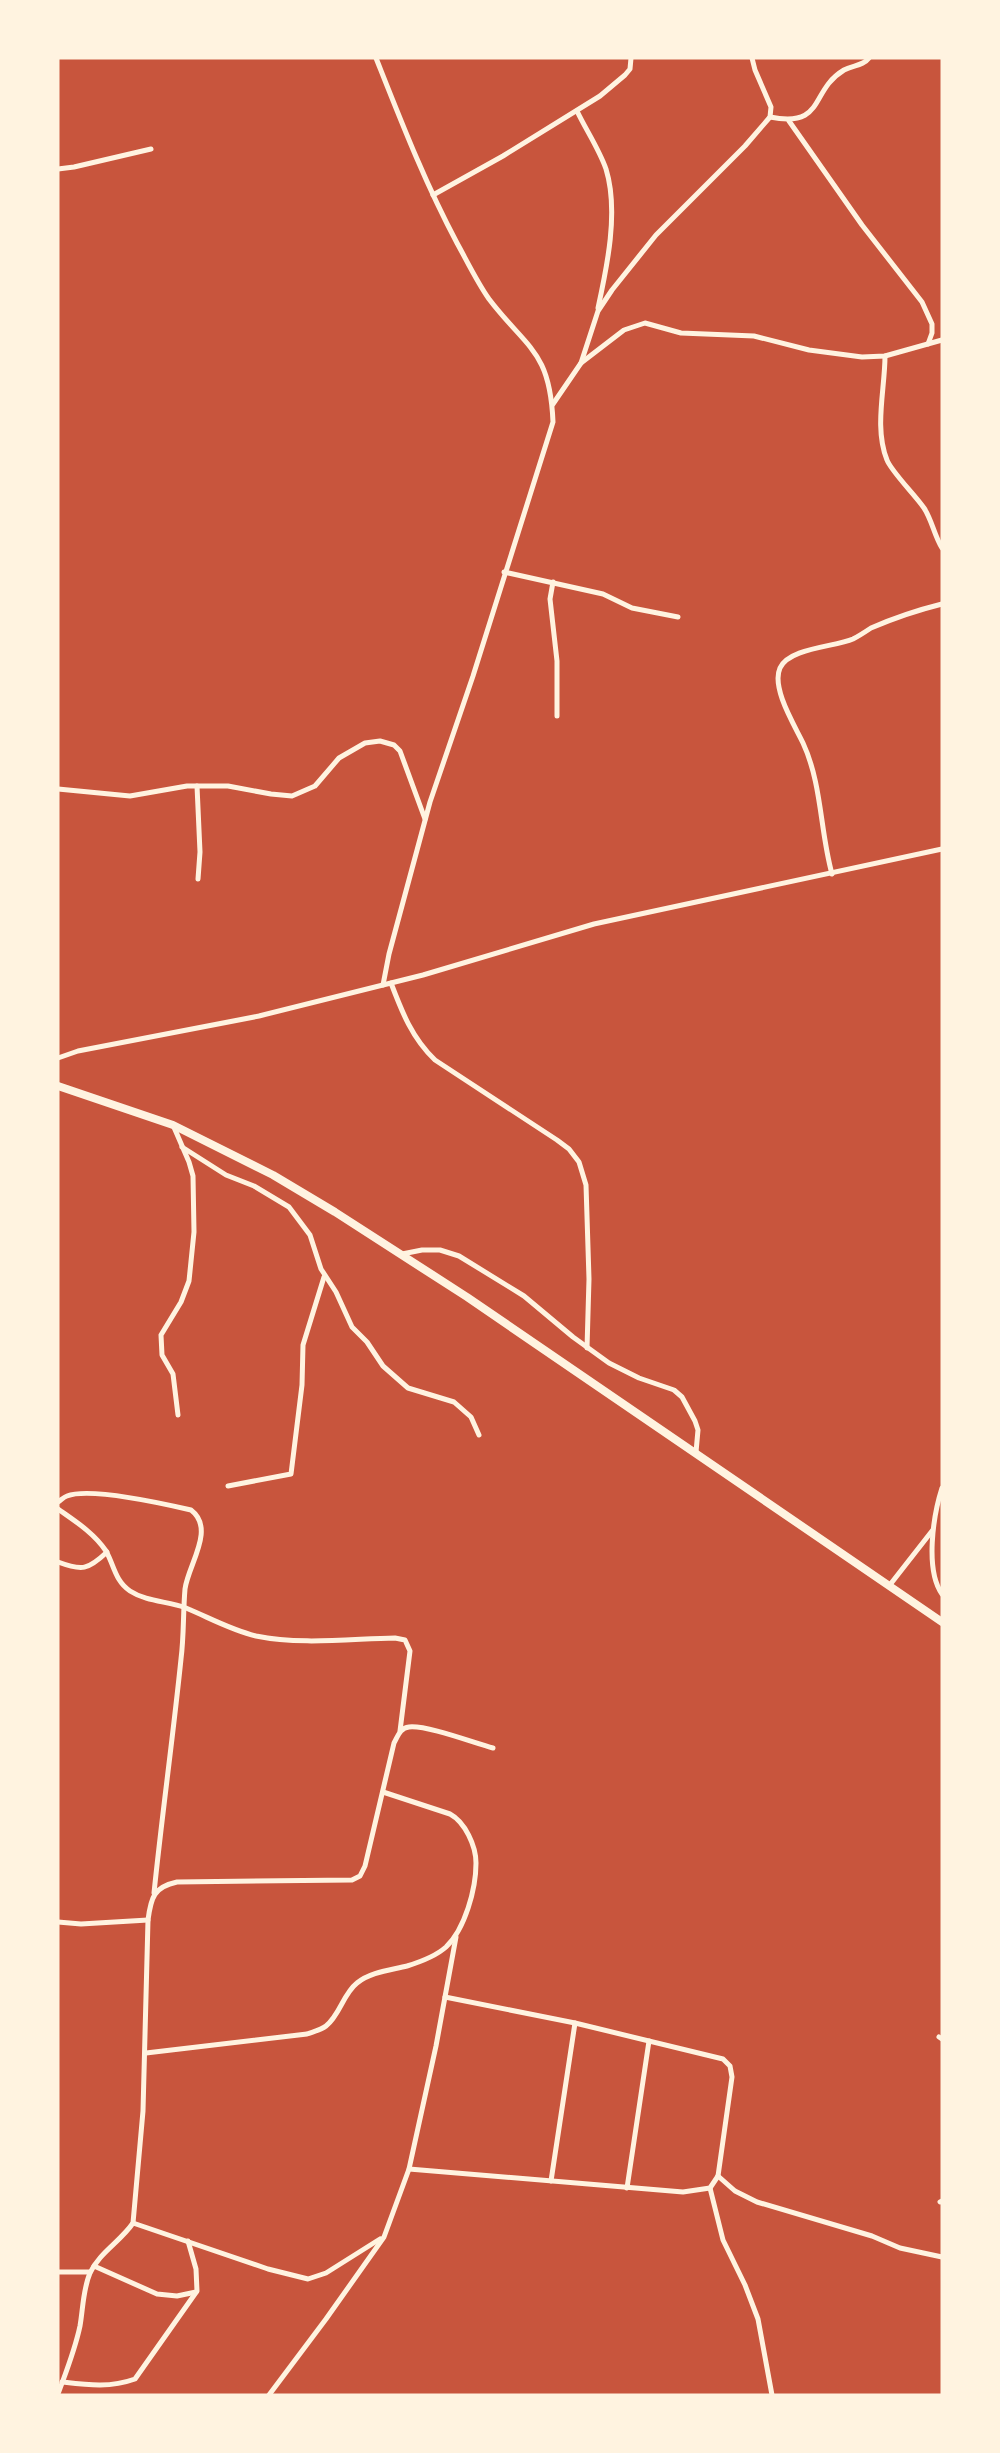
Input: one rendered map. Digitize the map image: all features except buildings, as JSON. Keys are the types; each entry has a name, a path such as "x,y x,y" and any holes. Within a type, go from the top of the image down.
{"main road":[{"path":"58,1086 173,1125 272,1175 402,1254 942,1622"}],"street":[{"path":"376,58 433,195 489,298 534,349 545,369 553,404 553,422 547,444 425,820 383,985"},
{"path":"433,195 577,111 625,75 630,69 631,58"},
{"path":"598,311 656,234 745,146 770,117 771,107 752,58"},
{"path":"770,117 789,121 808,114 834,79 844,70 870,58"},
{"path":"577,111 605,167 609,181 611,235 610,256 598,311 582,363"},
{"path":"789,121 862,225 922,302 932,324 928,344"},
{"path":"58,169 150,149"},
{"path":"553,404 582,363 624,331 645,323 681,333 754,336 809,350 862,357 885,356 942,340"},
{"path":"885,356 881,417 886,457 927,512 942,548"},
{"path":"504,572 603,594 632,608 678,617"},
{"path":"553,582 550,599 557,661 557,716"},
{"path":"832,874 824,842 816,785 804,745 785,706 780,690 779,670 783,663 799,654 852,639 874,627 942,604"},
{"path":"58,789 131,796 197,786 237,787 280,796 299,795 315,786 347,751 365,743 380,741 394,745 400,751 425,820"},
{"path":"197,786 200,852 198,880"},
{"path":"58,1058 78,1051 248,1018 391,983 594,924 942,849"},
{"path":"391,983 409,1028 422,1048 435,1060 557,1140 569,1149 579,1163 586,1185 587,1348"},
{"path":"173,1125 192,1176 192,1269 181,1302 163,1329 161,1345 165,1362 172,1370 178,1415"},
{"path":"182,1147 226,1175 254,1186 289,1207 310,1235 324,1277 340,1298 352,1327 367,1342 383,1366 408,1388 454,1402 471,1417 479,1435"},
{"path":"402,1254 440,1250 459,1256 524,1296 609,1363 639,1378 674,1390 682,1397 698,1430 696,1452"},
{"path":"228,1486 291,1474 302,1385 303,1345 324,1277"},
{"path":"942,1488 934,1529 933,1555 936,1586 942,1594"},
{"path":"58,1502 68,1495 100,1494 191,1510 200,1522 201,1538 188,1576 181,1661 154,1893 148,1920 146,2053 140,2160 133,2223 124,2237 92,2269 86,2284 79,2330 58,2395"},
{"path":"58,1509 93,1535 107,1552 119,1581 129,1591 184,1607 228,1628 257,1636 289,1639 395,1638 405,1640 410,1651 400,1731 394,1743 365,1866 360,1876 352,1880 177,1882 166,1884 154,1893"},
{"path":"889,1586 934,1529"},
{"path":"58,1562 82,1568 93,1565 107,1552"},
{"path":"400,1731 409,1727 425,1729 493,1748"},
{"path":"146,2053 307,2034 326,2026 357,1983 372,1975 430,1957 445,1948 464,1918 474,1877 476,1860 467,1832 458,1818 450,1814 383,1792"},
{"path":"58,1922 80,1924 148,1920"},
{"path":"269,2395 327,2319 384,2237 409,2169 456,1934"},
{"path":"445,1997 575,2023 723,2059 730,2066 732,2077 729,2114 718,2176 710,2188 723,2240 758,2319 772,2395"},
{"path":"551,2181 575,2023"},
{"path":"627,2188 649,2041"},
{"path":"409,2169 683,2192 710,2188"},
{"path":"718,2176 735,2192 757,2202 872,2236 900,2248 942,2257"},
{"path":"133,2223 268,2269 308,2278 326,2273 384,2237"},
{"path":"62,2382 99,2386 135,2379 198,2291 196,2269 188,2241"},
{"path":"58,2272 92,2269 158,2294 177,2296 198,2291"}]}
